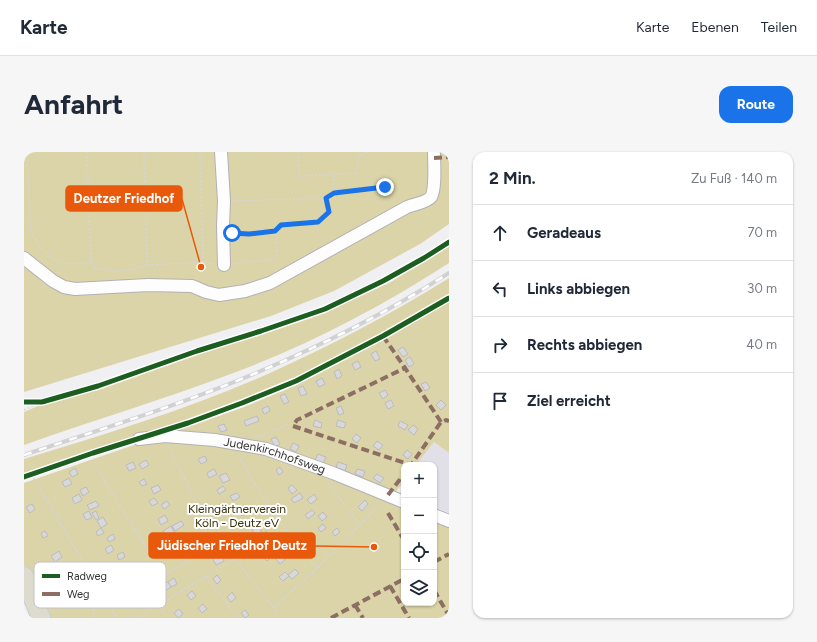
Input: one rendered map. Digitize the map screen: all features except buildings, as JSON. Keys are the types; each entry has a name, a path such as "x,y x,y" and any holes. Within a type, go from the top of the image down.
{"highway":[{"path":"24,576 34,601"},
{"path":"37,608 41,618"}],"lane":[{"path":"221,152 224,201 224,265"},
{"path":"24,258 53,281 64,287 75,289 148,285 192,286 206,292 219,295 245,291 270,283 407,207 425,201 430,197 434,190 434,152"},
{"name":"Judenkirchhofsweg","path":"139,438 164,436 214,440 266,449 333,473 401,501"},
{"path":"437,516 449,521"}],"path":[{"path":"29,152 27,156 31,232 40,247 59,264 91,263"},
{"path":"87,152 91,263 95,268 112,271 129,270 147,265 203,262 224,265 273,259 277,255 275,231"},
{"path":"144,152 147,265"},
{"path":"200,152 203,262"},
{"path":"298,152 300,176 356,173 359,157 366,152"},
{"path":"334,174 334,193"},
{"path":"224,201 326,198 334,193 385,187"},
{"path":"223,226 232,233 249,234 275,231 281,225 318,222 329,212 326,198"},
{"path":"24,410 42,402"},
{"path":"259,437 286,425 293,426"},
{"path":"164,436 170,451 208,525 236,558 274,608 276,612 275,618"},
{"path":"240,459 281,523 316,568"},
{"path":"98,470 155,562"},
{"path":"31,475 84,562"},
{"path":"328,483 360,525"},
{"path":"274,608 360,525 388,495"},
{"path":"166,573 221,541"},
{"path":"166,601 236,558"},
{"path":"206,577 238,618"},
{"path":"96,608 94,612 96,618"},
{"path":"111,608 116,618"},
{"path":"137,618 154,608"},
{"path":"160,608 168,618"}],"shaded area":[{"path":"434,442 449,453 449,513 437,508 437,462 418,462"}],"green space":[{"path":"24,152 449,152 449,224 420,244 334,291 271,316 24,392"},
{"path":"449,244 449,263 372,309 319,337 210,382 24,445 24,412 40,405 324,313 391,282"},
{"path":"449,278 449,295 301,376 208,413 24,474 24,459 148,420 240,386 338,340 406,304"},
{"name":"Kleingärtnerverein Köln - Deutz eV","path":"449,302 449,453 434,442 418,462 401,462 401,485 389,501 401,507 401,606 437,606 437,522 449,527 449,618 44,618 40,608 166,608 166,562 34,562 34,592 24,565 24,483 244,407 301,383"}],"railway":[{"path":"24,455 169,406 256,373 355,327 403,301 449,273"}],"marked path":[{"path":"434,158 449,157"},
{"path":"383,336 405,368"},
{"path":"441,422 405,368 297,420 293,426 411,465 441,422 446,420 449,421"},
{"path":"388,495 401,478"},
{"path":"388,513 401,535"},
{"path":"437,560 449,554"},
{"path":"331,618 401,581"},
{"path":"390,586 409,618"},
{"path":"437,595 449,616"},
{"path":"355,605 363,618"}],"cycle path":[{"path":"24,402 42,402 98,386 197,351 325,309 383,281 449,242"},
{"path":"24,477 93,453 188,423 296,381 383,336 449,298"}],"place":[{"name":"Deutzer Friedhof","path":"201,267"},
{"name":"Jüdischer Friedhof Deutz","path":"374,547"}],"route":[{"path":"232,233 249,234 275,231 281,225 318,222 329,212 326,198 334,193 385,187"}]}
